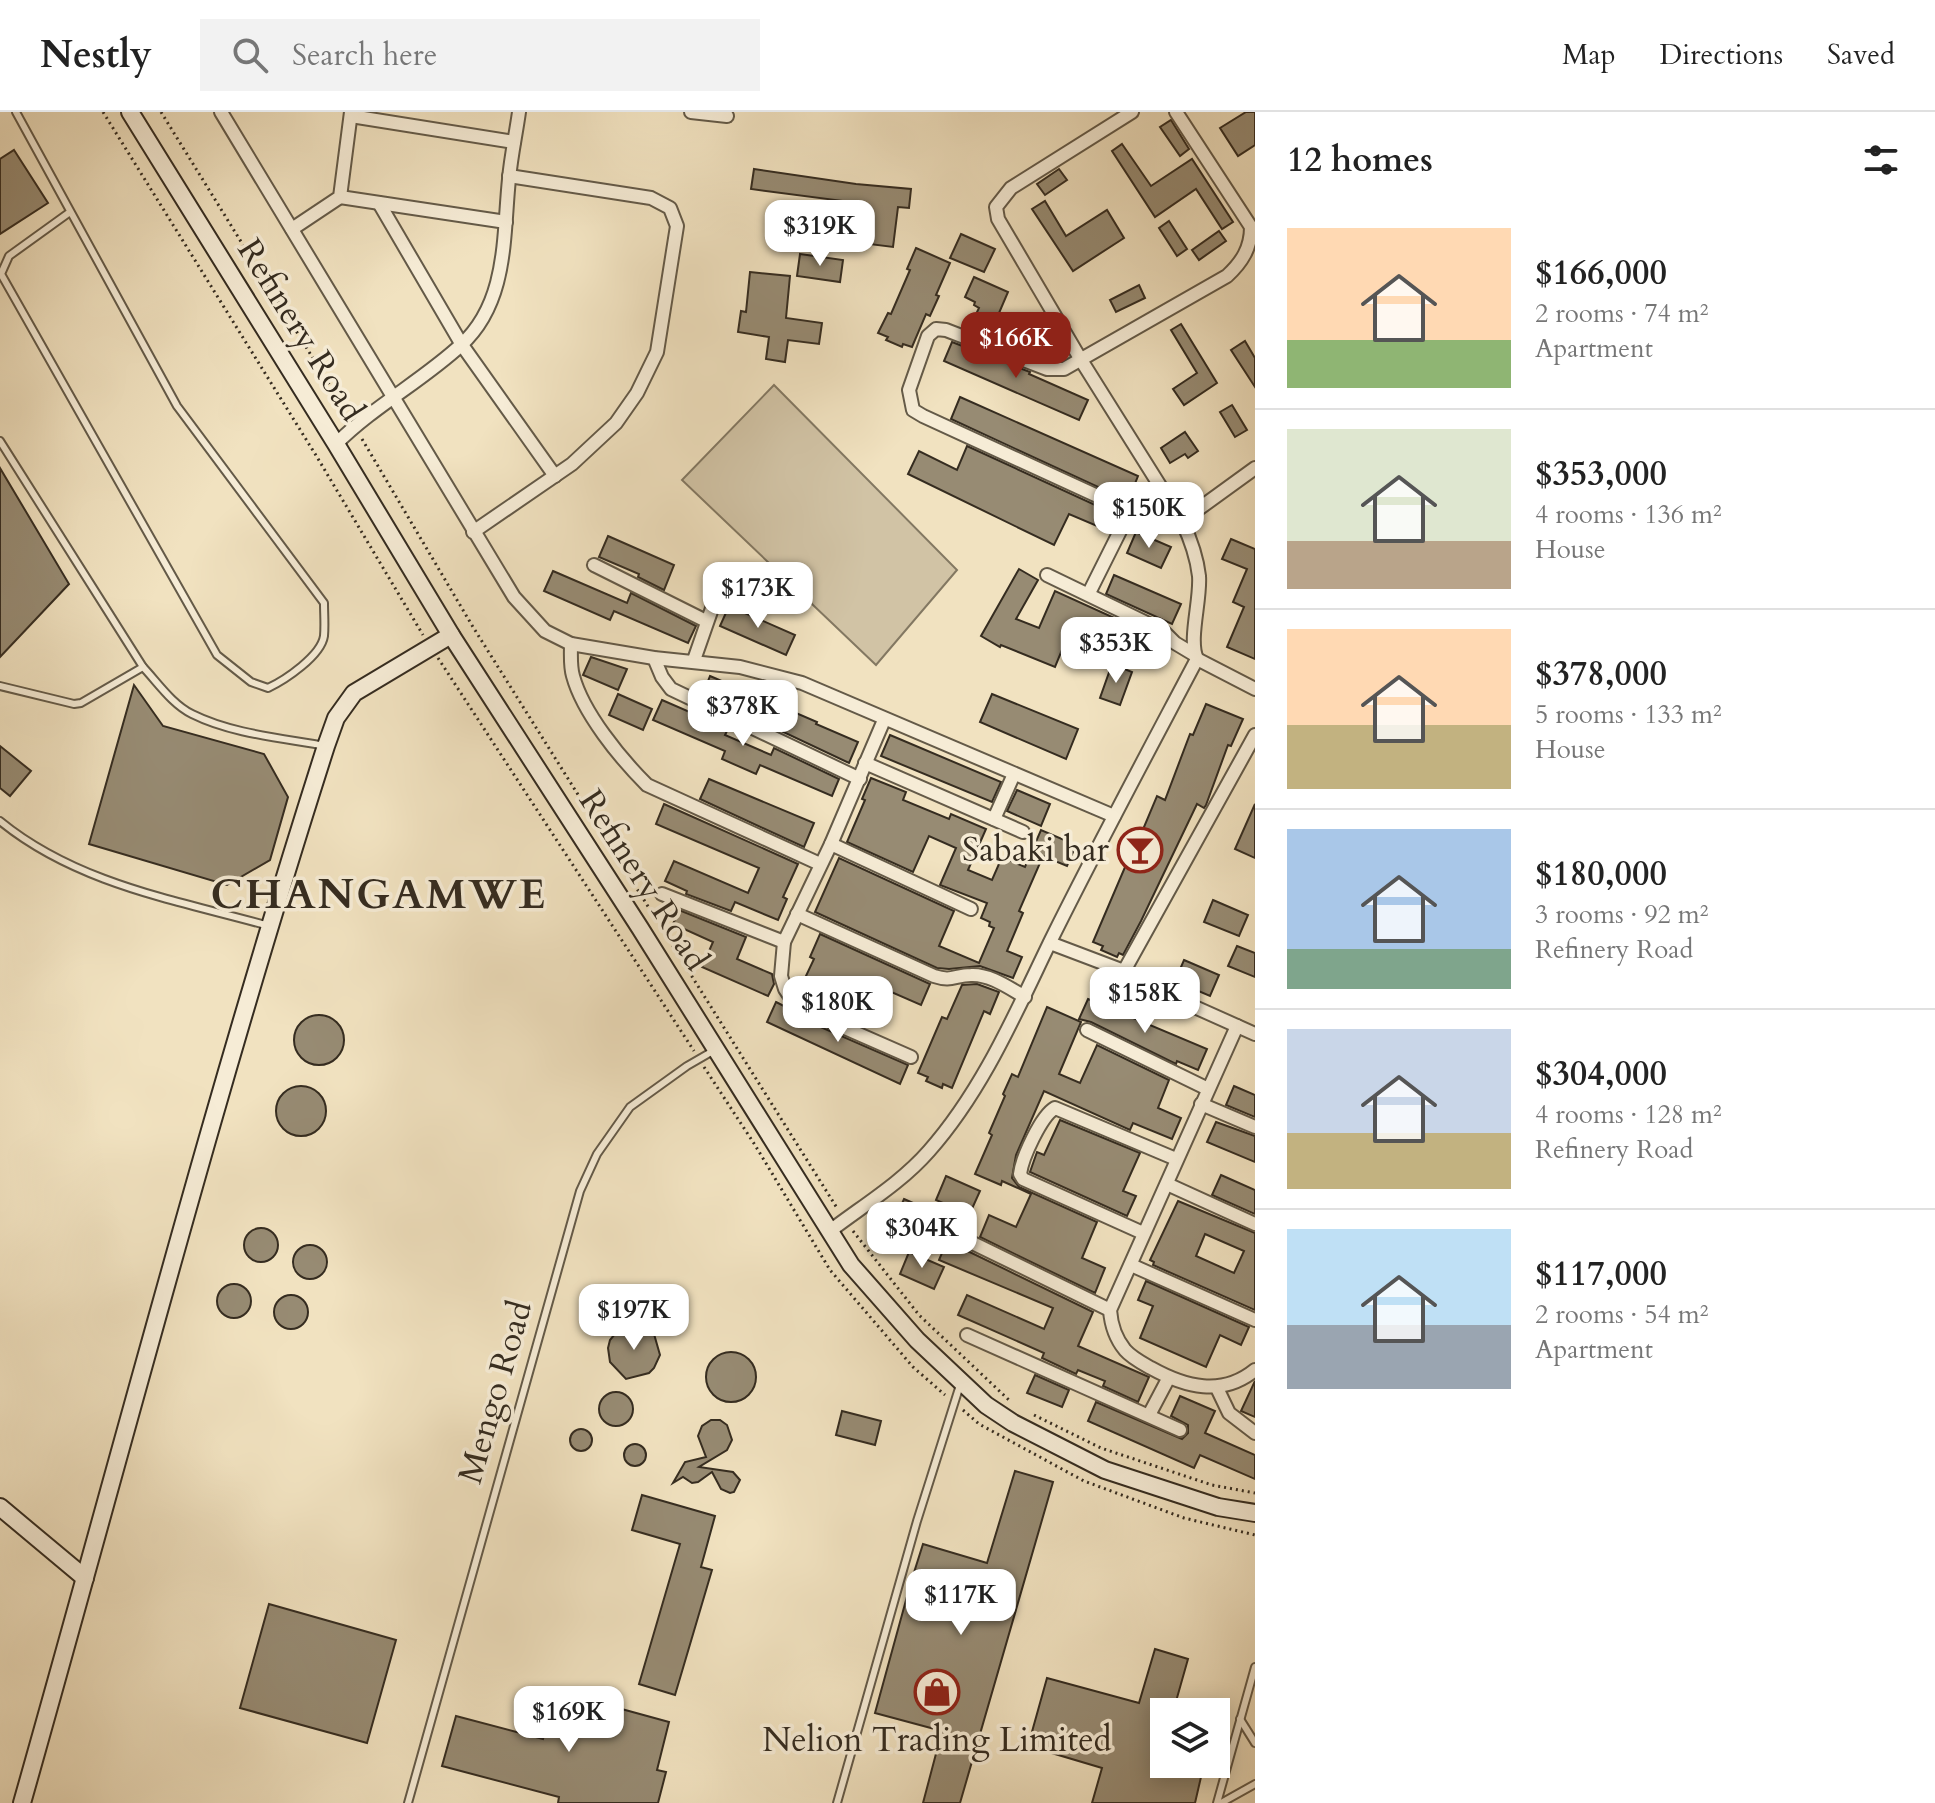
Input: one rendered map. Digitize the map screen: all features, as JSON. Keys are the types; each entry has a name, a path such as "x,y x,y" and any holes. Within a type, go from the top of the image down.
{"main road":[{"name":"Refinery Road","path":"130,112 451,635 851,1265 917,1340 986,1405 1013,1423 1105,1470 1218,1507 1255,1513"},
{"path":"22,1803 269,926 336,718 354,693 451,635"},
{"path":"0,1507 85,1578"}],"street":[{"path":"221,112 473,532 514,597 545,631 571,644 654,658 740,667 802,683 1114,816"},
{"path":"336,444 355,425 462,345 490,308 498,285 519,112"},
{"path":"691,112 727,116"},
{"path":"830,1231 911,1170 944,1133 970,1095 1025,997 1196,657 1199,575 1191,540 998,219 996,207 1011,188 1132,112"},
{"path":"1130,511 923,416 913,410 909,390 928,336 936,329 946,330 1047,369 1064,369 1227,276 1247,252 1251,227 1176,112"},
{"path":"340,197 351,114 514,142"},
{"path":"473,532 555,476 616,423 637,393 657,352 677,226 670,208 651,198 509,176"},
{"path":"292,229 340,197 506,222"},
{"path":"379,203 462,345 555,476"},
{"path":"1182,521 1255,468"},
{"path":"1089,593 1130,511 1166,497"},
{"path":"594,565 706,621"},
{"path":"1047,575 1163,631 1196,657 1255,689"},
{"path":"694,660 716,597"},
{"path":"571,644 572,675 592,716 627,765 647,785 820,864"},
{"path":"654,658 671,689 860,779"},
{"path":"884,720 831,844 784,942 781,976 785,989 797,1007 911,1057"},
{"path":"1124,971 1255,735"},
{"path":"865,763 1023,832"},
{"path":"994,819 1014,774"},
{"path":"831,844 971,909"},
{"path":"662,894 784,942"},
{"path":"797,914 934,976 945,980 973,974 986,977 1025,997"},
{"path":"1050,943 1124,971 1255,1034"},
{"path":"1237,1026 1110,1310 1114,1329 1125,1350 1168,1379 1217,1388 1233,1384 1255,1370"},
{"path":"1087,1030 1208,1089"},
{"path":"1201,1104 1255,1127"},
{"path":"1143,1233 1028,1183 1020,1174 1025,1157 1042,1120 1055,1108 1176,1159"},
{"path":"1167,1184 1255,1224"},
{"path":"952,1233 1110,1310"},
{"path":"1131,1265 1255,1320"},
{"path":"967,1335 1180,1430"},
{"path":"1149,1415 1168,1379"},
{"path":"1217,1388 1229,1413 1255,1433"}],"lane":[{"path":"16,112 177,406 324,603 324,637 319,649 283,681 268,688 251,682 217,655 1,274 9,256 70,212"},
{"path":"0,441 143,667 169,697 191,713 256,733 326,746"},
{"path":"0,686 74,704 81,703 143,667"},
{"path":"0,821 53,858 97,877 269,926"},
{"name":"Mengo Road","path":"408,1803 580,1191 597,1154 630,1107 687,1066 716,1050"},
{"path":"837,1803 912,1535 961,1382"},
{"path":"1219,1803 1255,1667"},
{"path":"1240,1719 1255,1743"},
{"path":"1219,1803 1255,1784"}],"path":[{"path":"161,112 355,425 473,627 844,1220 919,1315 1013,1404"},
{"path":"1026,1410 1101,1448 1212,1485 1255,1493"}],"shaded area":[{"path":"774,385 957,570 876,665 682,480"}],"building":[{"path":"1246,112 1255,112 1255,145 1238,156 1220,128"},
{"path":"1171,120 1189,149 1180,156 1160,127"},
{"path":"1122,144 1151,186 1192,159 1233,222 1222,229 1196,189 1155,217 1112,151"},
{"path":"14,150 48,203 0,234 0,159"},
{"path":"754,169 911,189 909,208 898,207 893,247 845,241 851,202 751,189"},
{"path":"1059,169 1067,180 1045,195 1037,184"},
{"path":"1045,201 1066,236 1107,210 1124,238 1073,271 1032,209"},
{"path":"1169,221 1187,249 1177,256 1159,228"},
{"path":"1219,231 1226,241 1199,260 1192,250"},
{"path":"961,234 995,249 984,272 950,258"},
{"path":"916,248 950,263 930,316 926,314 912,347 903,344 902,347 878,333 888,313 891,314"},
{"path":"800,254 843,260 840,282 797,276"},
{"path":"750,272 790,276 786,318 822,323 819,344 788,340 785,362 766,359 769,337 738,332 741,311 746,312"},
{"path":"974,277 1008,292 996,320 1043,340 1037,355 969,329 979,308 965,297"},
{"path":"1139,285 1145,298 1116,312 1110,300"},
{"path":"1181,324 1217,383 1184,405 1173,389 1197,373 1171,330"},
{"path":"1245,341 1255,358 1255,387 1231,350"},
{"path":"952,342 1030,372 1088,400 1079,420 944,361"},
{"path":"960,397 1138,476 1130,496 1113,489 1111,493 951,419"},
{"path":"1232,405 1247,430 1235,437 1220,412"},
{"path":"1185,432 1198,451 1188,458 1185,454 1170,463 1161,448"},
{"path":"967,446 1104,509 1097,526 1069,514 1054,545 908,474 919,451 957,470"},
{"path":"0,468 69,584 0,657"},
{"path":"1136,532 1171,547 1161,568 1127,553"},
{"path":"608,536 674,565 664,590 638,577 639,574 599,557"},
{"path":"1231,539 1255,549 1255,659 1227,647 1244,607 1233,602 1247,569 1222,559"},
{"path":"1019,569 1038,580 1016,619 1039,628 1055,591 1121,621 1113,640 1073,623 1055,667 1000,647 981,636"},
{"path":"553,571 627,603 631,593 696,626 688,643 614,611 610,620 544,591"},
{"path":"1114,575 1181,604 1172,624 1106,594"},
{"path":"729,606 795,635 786,655 720,626"},
{"path":"591,657 627,669 618,690 583,675"},
{"path":"1112,664 1132,672 1120,705 1100,698"},
{"path":"710,676 858,742 849,763 703,694"},
{"path":"134,685 163,726 264,754 288,797 270,860 227,885 89,844"},
{"path":"618,694 652,709 643,730 609,715"},
{"path":"992,694 1078,729 1066,759 980,722"},
{"path":"662,700 729,727 725,735 771,755 774,748 839,779 832,796 760,765 756,774 722,759 725,751 653,720"},
{"path":"1206,704 1243,719 1231,746 1228,745 1206,805 1204,808 1197,804 1141,921 1123,955 1119,953 1117,957 1101,950 1103,946 1093,942 1157,796 1165,800 1190,734 1193,735"},
{"path":"890,735 1001,782 992,802 881,756"},
{"path":"0,746 31,771 10,796 0,788"},
{"path":"871,778 906,792 903,800 949,819 951,814 986,829 968,870 992,880 1002,857 1025,867 1041,830 1076,845 1067,866 1043,856 1019,911 1023,913 1007,951 1022,957 1013,978 980,966 937,968 815,912 839,858 954,911 939,946 979,963 994,928 981,918 987,903 940,885 956,848 929,836 913,872 847,842"},
{"path":"709,779 814,823 804,847 700,799"},
{"path":"1017,790 1050,804 1041,826 1007,811"},
{"path":"664,804 798,864 783,897 787,899 778,920 735,902 731,911 686,894 687,891 665,881 674,861 748,893 759,868 656,824"},
{"path":"1255,804 1255,858 1235,849"},
{"path":"1213,900 1248,915 1239,936 1204,922"},
{"path":"679,910 746,937 737,959 772,974 774,984 768,996 702,967 713,942 673,924"},
{"path":"820,934 930,984 921,1005 880,987 863,1026 803,1000 798,993 814,959 810,957"},
{"path":"1237,946 1255,953 1255,977 1228,966"},
{"path":"1184,960 1219,975 1210,996 1175,981"},
{"path":"977,984 999,992 990,1014 984,1011 952,1088 943,1084 942,1088 926,1081 928,1077 918,1073 942,1017 947,1019 962,985"},
{"path":"1088,999 1207,1049 1198,1070 1177,1061 1176,1064 1079,1019"},
{"path":"776,1002 793,1015 908,1065 900,1084 767,1022"},
{"path":"1047,1007 1081,1022 1059,1074 1080,1083 1097,1045 1169,1080 1158,1108 1181,1118 1172,1139 1133,1123 1130,1130 1044,1091 1016,1155 1012,1178 1019,1187 1097,1222 1082,1258 1105,1268 1095,1293 980,1237 989,1215 1016,1227 1031,1194 1002,1181 1001,1185 975,1174 992,1135 989,1133 1005,1096 1003,1094 1012,1074 1018,1077"},
{"path":"319,1015 337,1022 344,1040 337,1058 319,1065 301,1058 294,1040 301,1022"},
{"path":"301,1086 319,1093 326,1111 319,1129 301,1136 283,1129 276,1111 283,1093"},
{"path":"1234,1086 1255,1095 1255,1117 1226,1105"},
{"path":"1060,1120 1140,1153 1123,1191 1136,1196 1127,1216 1030,1172 1037,1152 1044,1155"},
{"path":"1216,1122 1255,1136 1255,1162 1207,1142"},
{"path":"1221,1175 1255,1190 1255,1214 1212,1195"},
{"path":"946,1176 980,1191 971,1211 963,1208 961,1211 936,1200"},
{"path":"904,1199 938,1214 929,1234 921,1230 919,1234 903,1227 905,1223 895,1219"},
{"path":"1178,1201 1255,1233 1255,1310 1153,1265 1154,1262 1150,1260","holes":["1205,1234 1244,1251 1234,1273 1196,1256"]},
{"path":"261,1228 273,1233 278,1245 273,1257 261,1262 249,1257 244,1245 249,1233"},
{"path":"947,1241 1093,1312 1078,1346 1149,1377 1138,1402 1103,1386 1105,1381 1078,1370 1076,1374 1042,1358 1044,1353 958,1315 967,1295 1044,1329 1053,1308 939,1260"},
{"path":"310,1245 322,1250 327,1262 322,1274 310,1279 298,1274 293,1262 298,1250"},
{"path":"909,1252 944,1267 934,1289 900,1274"},
{"path":"1146,1281 1249,1327 1241,1345 1220,1335 1206,1367 1140,1338 1153,1306 1138,1300"},
{"path":"234,1284 246,1289 251,1301 246,1313 234,1318 222,1313 217,1301 222,1289"},
{"path":"291,1295 303,1300 308,1312 303,1324 291,1329 279,1324 274,1312 279,1300"},
{"path":"634,1325 654,1334 660,1355 649,1373 626,1379 610,1362 608,1348 619,1329"},
{"path":"731,1352 749,1359 756,1377 749,1395 731,1402 713,1395 706,1377 713,1359"},
{"path":"1035,1375 1069,1390 1062,1407 1027,1393"},
{"path":"1255,1381 1255,1417 1241,1411"},
{"path":"616,1392 628,1397 633,1409 628,1421 616,1426 604,1421 599,1409 604,1397"},
{"path":"1180,1396 1215,1411 1205,1433 1255,1455 1255,1479 1200,1455 1194,1468 1088,1421 1096,1402 1182,1439 1188,1433 1188,1425 1171,1416"},
{"path":"842,1411 881,1421 875,1445 836,1435"},
{"path":"711,1420 720,1420 727,1425 732,1440 727,1450 699,1467 733,1472 740,1480 734,1492 721,1489 712,1472 698,1482 692,1483 683,1477 673,1483 685,1462 706,1457 698,1436 702,1426"},
{"path":"581,1429 589,1432 592,1440 589,1448 581,1451 573,1448 570,1440 573,1432"},
{"path":"635,1444 646,1455 635,1466 624,1455"},
{"path":"1015,1471 1053,1482 960,1803 923,1803 942,1731 875,1713 911,1582 923,1544 987,1563"},
{"path":"642,1495 715,1516 701,1567 712,1570 675,1695 639,1684 680,1544 632,1530"},
{"path":"269,1604 396,1640 367,1743 240,1708"},
{"path":"1155,1649 1188,1659 1177,1698 1150,1698 1150,1778 1201,1778 1195,1803 1092,1803 1102,1768 1028,1746 1047,1678 1139,1703"},
{"path":"556,1691 669,1722 657,1770 666,1772 658,1803 558,1803 559,1797 442,1766 456,1716 543,1739"}],"place":[{"name":"Sabaki bar","path":"1140,850"},
{"name":"Nelion Trading Limited","path":"937,1692"}],"district":[{"name":"CHANGAMWE","path":"379,894"}]}
